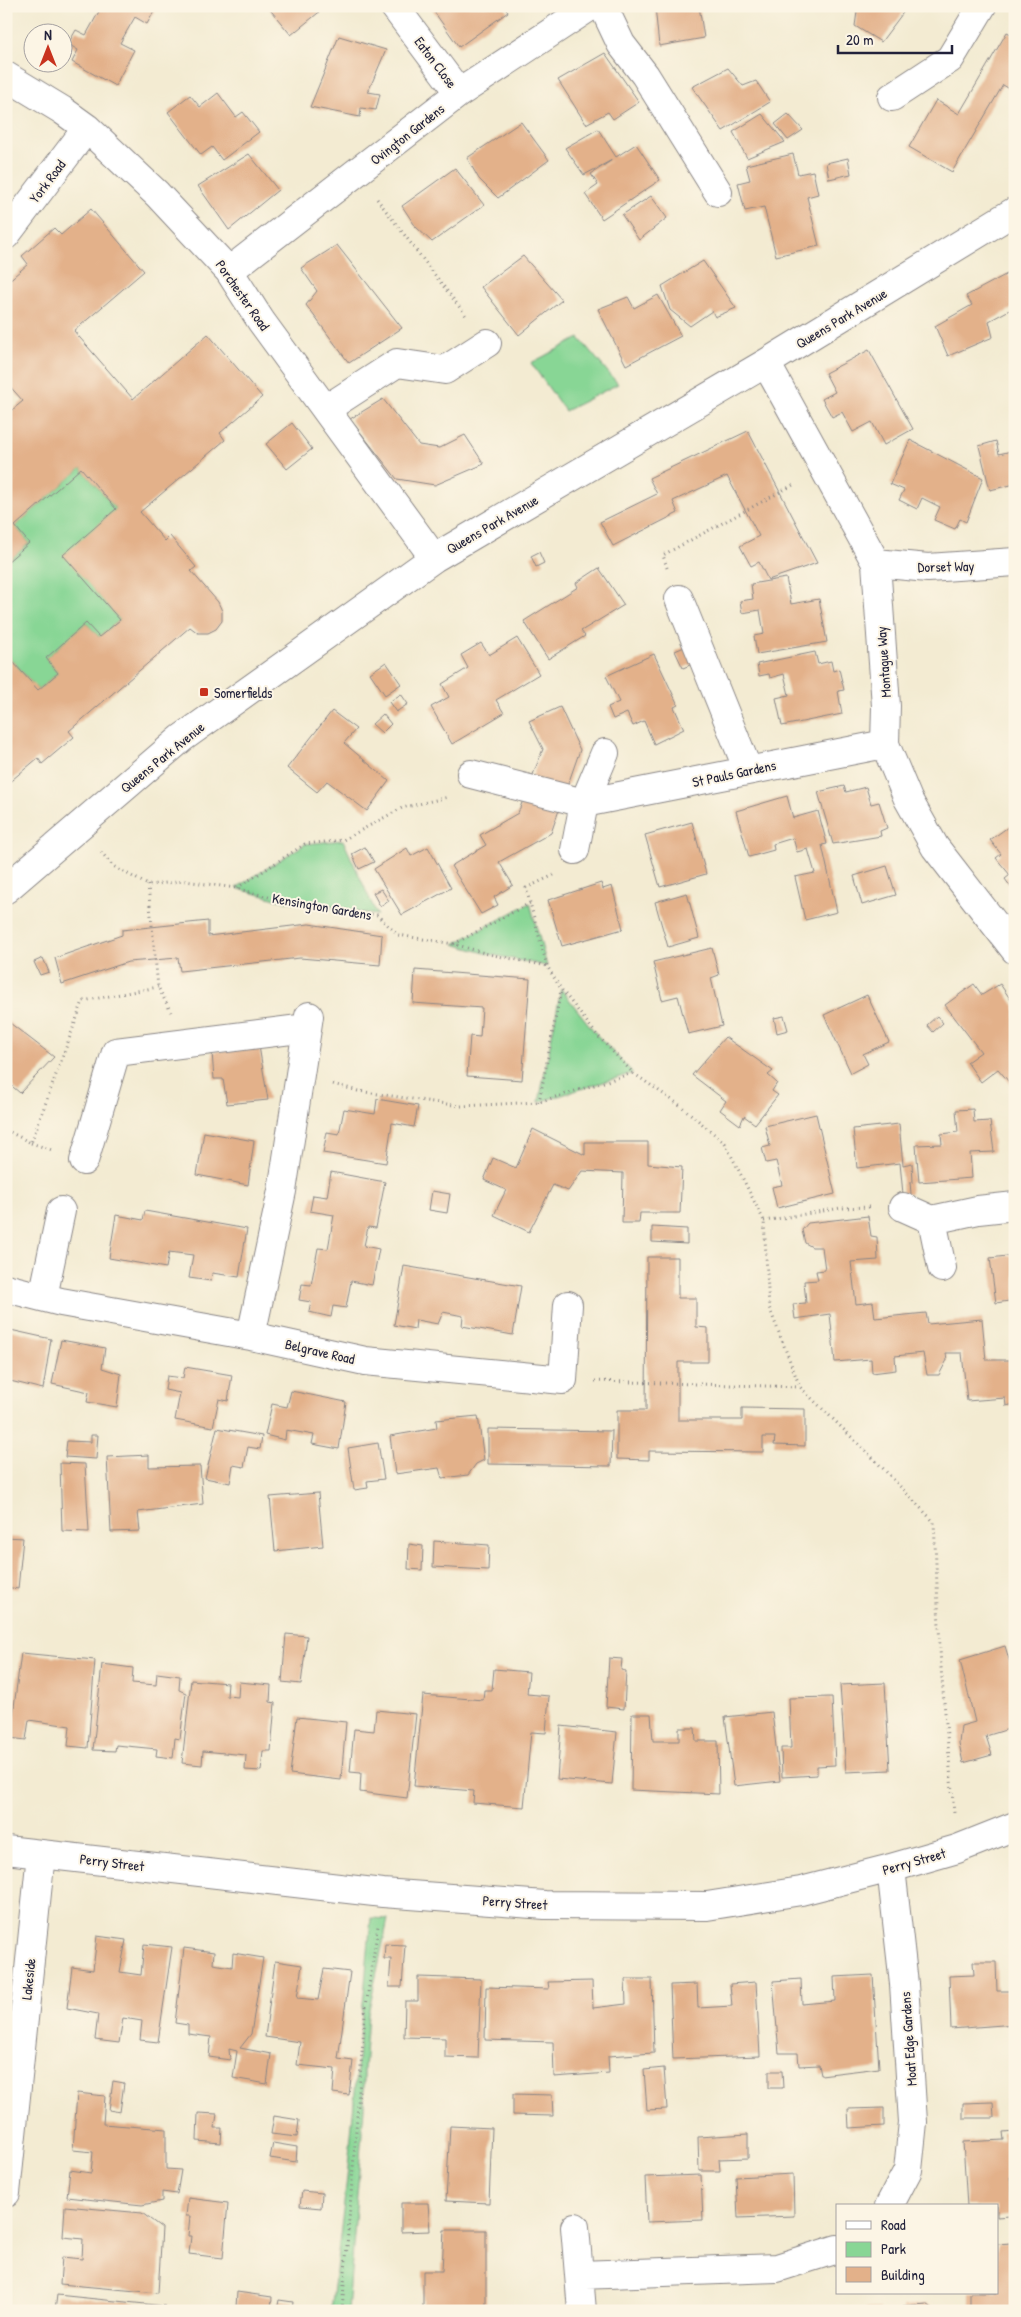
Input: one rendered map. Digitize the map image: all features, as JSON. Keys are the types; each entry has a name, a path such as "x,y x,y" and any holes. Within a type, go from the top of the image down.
{"street":[{"name":"Eaton Close","path":"394,6 459,93"},
{"name":"Ovington Gardens","path":"229,271 459,93 590,6"},
{"path":"603,6 621,44 645,75 718,192"},
{"path":"892,97 950,59 982,6"},
{"name":"Porchester Road","path":"6,76 87,128 157,194 229,271 261,321 434,558"},
{"name":"York Road","path":"6,235 87,128"},
{"name":"Queens Park Avenue","path":"6,889 182,738 434,558 766,363 1015,211"},
{"path":"326,410 397,363 445,370 487,343"},
{"name":"Montague Way","path":"766,363 876,563 886,706 885,744 908,799 935,847 1015,950"},
{"name":"Dorset Way","path":"876,563 928,568 1015,562"},
{"path":"679,599 748,770"},
{"name":"St Pauls Gardens","path":"584,802 885,744"},
{"path":"575,850 584,802 605,753"},
{"path":"471,774 584,802"},
{"path":"84,1161 116,1052 308,1022 282,1191 251,1336"},
{"path":"903,1207 932,1220 978,1210 1015,1206"},
{"path":"43,1297 61,1211"},
{"path":"932,1220 942,1268"},
{"name":"Belgrave Road","path":"6,1288 43,1297 251,1336 365,1361 563,1380"},
{"path":"563,1380 568,1305"},
{"name":"Perry Street","path":"6,1850 383,1894 545,1905 707,1906 801,1891 891,1868 957,1849 1015,1826"},
{"name":"Lakeside","path":"6,2193 41,1854"},
{"name":"Moat Edge Gardens","path":"890,2204 908,2170 914,2122 904,1984 891,1868"},
{"path":"575,2227 582,2311"},
{"path":"579,2275 777,2268 836,2249"}],"path":[{"path":"357,172 487,343"},
{"path":"679,599 663,555 824,468"},
{"path":"236,888 304,844 343,840 402,808 446,798 471,774"},
{"path":"80,825 113,866 148,885 158,987 187,1042"},
{"path":"575,850 574,866 526,888 547,966 561,989 597,1035 633,1073 682,1106 725,1143 764,1221 769,1307 800,1387 875,1460 934,1522 941,1668 957,1849"},
{"name":"Kensington Gardens","path":"148,885 185,881 236,888 279,900 377,915 398,935 454,944 488,954 547,966"},
{"path":"454,944 530,903"},
{"path":"6,1130 31,1143 83,1001 158,987"},
{"path":"538,1102 561,989"},
{"path":"300,1076 358,1091 460,1106 538,1102 633,1073"},
{"path":"764,1221 841,1208 903,1207"},
{"path":"563,1380 800,1387"},
{"path":"342,2311 365,2013 383,1894"}],"green space":[{"path":"579,338 618,384 565,411 531,363"},
{"path":"81,468 116,509 64,555 120,620 99,637 86,623 46,658 58,673 38,690 6,654 6,563 29,543 15,526"},
{"path":"343,840 377,915 279,900 236,888 305,844"},
{"path":"530,903 547,966 488,954 454,944"},
{"path":"561,989 597,1035 633,1073 539,1102"},
{"path":"371,1918 388,1919 368,2014 364,2069 364,2107 348,2311 331,2311 347,2178"}],"building":[{"path":"102,6 157,6 147,24 135,17 120,43 134,50 115,86 72,62 78,50 72,46 72,37 76,30 86,35"},
{"path":"267,6 321,6 323,9 291,35"},
{"path":"430,6 504,6 508,12 459,47"},
{"path":"655,6 699,6 704,38 659,46"},
{"path":"847,6 908,6 881,42 855,26 857,12"},
{"path":"1007,32 1015,36 1015,92 1003,85 952,172 909,147 936,100 959,114"},
{"path":"339,36 386,50 368,92 380,94 376,110 361,108 360,117 310,107"},
{"path":"605,53 639,102 613,119 608,112 586,124 558,80"},
{"path":"728,68 743,86 756,81 770,102 723,131 692,87"},
{"path":"218,93 236,117 243,112 259,132 222,160 212,147 201,155 168,112 190,95 200,107"},
{"path":"762,114 785,142 747,158 733,132"},
{"path":"788,114 803,130 788,140 775,124"},
{"path":"521,122 549,160 498,198 479,179 467,158"},
{"path":"598,129 616,157 636,144 660,180 602,219 585,194 598,185 591,174 612,160 584,175 565,148"},
{"path":"249,154 278,190 229,230 198,186"},
{"path":"793,154 798,174 813,171 818,194 807,197 819,246 776,256 764,207 745,211 738,183 750,180 746,165"},
{"path":"848,158 851,174 829,179 826,163"},
{"path":"455,168 484,205 432,242 416,227 402,206"},
{"path":"651,196 667,218 639,240 622,215"},
{"path":"91,209 144,271 74,331 133,399 208,334 262,397 220,433 225,440 140,512 165,541 170,536 196,567 191,571 218,602 222,611 222,621 216,629 208,633 198,633 190,627 69,731 74,737 42,764 38,758 6,785 6,654 38,690 58,673 46,658 86,623 99,637 120,620 63,555 116,509 81,468 15,526 29,543 6,563 6,415 23,401 6,382 6,283 28,264 22,256 54,228 61,235"},
{"path":"337,245 402,328 349,363 306,305 317,291 301,268"},
{"path":"523,256 562,300 519,335 481,287"},
{"path":"703,261 736,308 715,317 712,311 690,326 670,310 662,286"},
{"path":"1007,274 1015,283 1015,307 989,321 993,337 948,356 935,326 972,305 966,296"},
{"path":"658,295 681,336 626,365 598,309 628,297 634,308"},
{"path":"869,350 913,429 884,445 872,422 853,432 842,412 832,417 822,399 835,392 825,373"},
{"path":"383,399 419,445 439,448 465,435 484,464 435,485 397,479 350,419"},
{"path":"292,423 312,449 287,469 266,444"},
{"path":"748,431 817,563 768,580 759,562 751,566 740,546 759,536 727,476 673,501 678,513 613,546 600,522 657,494 649,478"},
{"path":"910,440 983,478 966,522 960,519 955,529 934,520 940,507 922,498 917,509 899,500 904,490 890,484"},
{"path":"996,441 999,454 1015,450 1015,484 990,490 979,446"},
{"path":"539,552 544,563 536,567 531,556"},
{"path":"599,568 624,605 581,631 585,636 548,659 524,621 578,587 576,583"},
{"path":"786,578 791,604 819,599 827,642 757,654 754,636 764,634 760,610 742,613 740,601 753,599 751,584"},
{"path":"517,638 539,674 496,700 504,713 452,744 431,707 449,697 442,684 468,668 461,655 481,643 489,655"},
{"path":"689,645 697,662 683,668 675,651"},
{"path":"815,652 818,664 831,661 833,671 839,669 844,690 838,691 842,714 782,726 776,698 789,695 784,674 770,678 769,674 759,676 757,664"},
{"path":"654,654 678,705 674,707 684,729 654,744 644,721 633,726 627,713 613,719 608,707 619,702 606,676"},
{"path":"386,662 401,684 385,695 370,673"},
{"path":"401,694 408,704 396,712 389,702"},
{"path":"560,707 580,750 551,833 499,862 513,885 494,897 498,905 481,914 451,866 486,845 480,835 518,813 543,749 529,721"},
{"path":"332,711 356,729 344,743 389,781 367,811 327,781 317,792 287,768"},
{"path":"383,714 391,724 382,733 372,724"},
{"path":"844,786 846,792 866,787 871,804 879,802 887,828 880,831 881,836 833,844 818,792"},
{"path":"1013,795 1015,795 1015,816 1011,815"},
{"path":"787,796 793,818 818,811 827,844 822,845 837,912 805,920 795,877 815,873 808,849 797,852 793,838 773,844 774,850 749,857 736,811"},
{"path":"692,822 706,874 660,887 645,835"},
{"path":"1015,822 1015,893 1005,879 1010,875 996,858 1001,854 990,840"},
{"path":"365,847 374,862 359,869 352,854"},
{"path":"428,847 451,888 402,915 374,869 407,848 411,856"},
{"path":"887,866 896,895 862,905 854,876"},
{"path":"601,883 603,889 612,886 623,929 562,946 548,900"},
{"path":"381,889 389,901 380,906 373,893"},
{"path":"687,893 699,938 668,947 655,902"},
{"path":"208,921 208,936 309,924 382,935 380,965 300,958 180,971 178,958 128,962 62,984 55,958 122,935 122,930"},
{"path":"712,948 719,975 711,978 722,1026 688,1034 678,996 662,1000 653,962"},
{"path":"43,958 49,972 40,975 34,962"},
{"path":"415,970 530,979 522,1080 467,1076 470,1036 480,1037 482,1008 413,1003"},
{"path":"974,984 982,995 1000,984 1015,1006 1015,1089 998,1069 981,1082 967,1062 981,1052 945,1005"},
{"path":"867,995 889,1042 863,1054 868,1064 851,1073 824,1015"},
{"path":"784,1016 788,1030 777,1033 774,1018"},
{"path":"937,1016 943,1023 933,1032 927,1025"},
{"path":"6,1020 54,1057 20,1093 6,1081"},
{"path":"725,1037 773,1071 768,1075 777,1083 772,1091 778,1095 755,1124 744,1116 740,1125 720,1110 726,1101 692,1075"},
{"path":"259,1046 268,1100 227,1104 223,1079 214,1079 212,1052"},
{"path":"377,1099 418,1106 414,1127 392,1123 386,1163 323,1153 327,1132 339,1134 344,1109 375,1114"},
{"path":"973,1109 974,1122 990,1121 994,1152 970,1153 972,1178 919,1182 916,1145 942,1144 941,1134 958,1132 956,1110"},
{"path":"816,1114 835,1194 777,1208 772,1187 782,1185 776,1161 766,1163 762,1148 770,1146 765,1126"},
{"path":"899,1124 903,1165 912,1163 913,1182 910,1182 911,1194 903,1194 900,1163 857,1168 853,1129"},
{"path":"533,1129 585,1155 585,1142 648,1142 648,1164 682,1167 680,1213 640,1213 639,1223 622,1223 623,1173 582,1171 568,1191 553,1185 529,1232 494,1215 506,1190 484,1180 493,1158 516,1168"},
{"path":"204,1132 254,1141 248,1185 197,1175"},
{"path":"331,1172 385,1182 376,1228 368,1227 364,1246 379,1249 372,1285 351,1281 346,1308 333,1306 331,1317 309,1312 311,1302 299,1300 302,1284 311,1285 318,1248 328,1249 334,1215 310,1211 313,1195 327,1197"},
{"path":"432,1191 450,1194 447,1213 429,1210"},
{"path":"145,1211 247,1229 239,1277 212,1273 211,1281 189,1278 193,1255 169,1252 166,1268 109,1258 116,1215 143,1220"},
{"path":"868,1216 871,1236 877,1237 878,1260 851,1262 856,1304 873,1302 875,1318 926,1313 928,1324 982,1319 986,1360 1015,1360 1015,1404 1006,1406 1005,1398 967,1401 962,1353 946,1353 947,1360 939,1375 927,1375 923,1353 895,1356 896,1370 872,1373 871,1359 835,1362 830,1314 795,1319 793,1304 806,1303 804,1281 818,1280 816,1271 825,1270 822,1247 812,1247 805,1243 802,1230 808,1223"},
{"path":"652,1227 687,1229 687,1244 652,1242"},
{"path":"1015,1255 1015,1300 996,1303 990,1258"},
{"path":"647,1257 678,1257 678,1298 696,1298 696,1327 708,1328 708,1362 678,1362 678,1420 742,1420 742,1408 805,1409 805,1446 774,1445 775,1437 763,1437 763,1452 649,1451 649,1460 617,1459 617,1410 646,1410"},
{"path":"404,1266 521,1286 513,1335 462,1326 463,1316 443,1312 438,1324 416,1320 415,1329 394,1325"},
{"path":"6,1329 51,1339 43,1389 6,1380"},
{"path":"61,1340 105,1348 102,1368 121,1374 117,1407 87,1402 89,1392 52,1384"},
{"path":"185,1367 232,1375 228,1401 219,1399 213,1427 175,1420 180,1393 165,1390 167,1376 183,1378"},
{"path":"291,1391 346,1402 339,1449 312,1444 314,1435 286,1430 285,1440 265,1435 272,1404 287,1407"},
{"path":"478,1416 484,1460 476,1464 468,1475 442,1478 439,1468 395,1474 390,1436 437,1428 436,1420"},
{"path":"217,1428 262,1436 260,1449 248,1447 244,1467 233,1465 230,1483 205,1478"},
{"path":"488,1429 612,1431 611,1466 488,1464"},
{"path":"91,1435 98,1435 96,1459 65,1457 67,1441 91,1442"},
{"path":"378,1443 384,1479 367,1481 368,1488 354,1490 348,1448"},
{"path":"149,1455 149,1467 200,1466 203,1504 138,1512 140,1531 111,1532 107,1457"},
{"path":"60,1463 85,1464 89,1532 62,1531"},
{"path":"318,1493 323,1546 275,1551 270,1497"},
{"path":"6,1537 23,1538 18,1589 6,1587"},
{"path":"434,1541 489,1545 488,1570 433,1567"},
{"path":"409,1544 423,1546 422,1570 408,1569"},
{"path":"286,1634 307,1636 301,1684 282,1682"},
{"path":"1005,1646 1011,1666 1015,1665 1015,1727 986,1736 992,1755 963,1763 959,1743 961,1726 975,1722 960,1660"},
{"path":"21,1653 95,1660 88,1748 68,1746 70,1726 29,1720 26,1740 10,1738"},
{"path":"609,1658 622,1659 621,1670 626,1671 624,1709 606,1707"},
{"path":"102,1664 133,1668 132,1683 156,1685 157,1673 180,1676 179,1690 186,1693 180,1739 175,1738 173,1758 156,1756 157,1749 116,1745 115,1751 93,1750"},
{"path":"494,1669 529,1672 527,1694 549,1696 546,1733 531,1732 524,1807 473,1803 474,1791 414,1786 423,1695 483,1700 484,1690 492,1690"},
{"path":"191,1680 228,1683 227,1696 238,1697 239,1682 271,1685 270,1702 275,1703 271,1751 263,1751 261,1771 245,1770 246,1755 203,1751 202,1765 182,1763"},
{"path":"885,1683 890,1770 846,1772 840,1685"},
{"path":"832,1697 835,1765 817,1766 817,1775 782,1777 781,1748 791,1748 789,1698"},
{"path":"376,1710 416,1714 407,1798 360,1792 361,1773 350,1772 354,1729 374,1731"},
{"path":"772,1712 780,1781 734,1786 725,1717"},
{"path":"632,1714 651,1714 653,1741 679,1741 679,1728 695,1728 696,1741 718,1741 719,1794 631,1790"},
{"path":"297,1717 346,1722 341,1780 290,1774"},
{"path":"561,1726 617,1732 612,1784 557,1779"},
{"path":"97,1936 126,1940 120,1972 141,1975 144,1944 172,1947 158,2042 140,2040 142,2021 123,2018 119,2043 95,2040 98,2014 67,2008 72,1967 93,1970"},
{"path":"385,1944 405,1945 402,1987 389,1987 391,1959 384,1959"},
{"path":"184,1948 214,1952 213,1964 232,1967 233,1953 263,1958 251,2034 240,2048 271,2054 267,2084 233,2078 237,2051 229,2049 230,2060 209,2057 211,2037 188,2034 188,2025 175,2023"},
{"path":"275,1961 302,1965 297,1998 318,2000 324,1969 350,1972 338,2059 353,2061 349,2095 333,2093 335,2069 297,2065 300,2042 265,2037"},
{"path":"973,1962 996,1962 997,1991 1015,1991 1015,2024 951,2029 949,1976 974,1975"},
{"path":"873,1975 879,2068 821,2075 819,2065 799,2066 798,2053 779,2053 773,1981 801,1979 802,2004 835,2001 834,1977"},
{"path":"418,1977 481,1979 478,2058 445,2057 445,2038 404,2037 405,2001 418,2001"},
{"path":"625,1979 652,1979 654,2053 608,2056 609,2073 554,2077 553,2042 485,2040 486,1987 549,1989 548,1982 592,1981 593,2008 626,2004"},
{"path":"756,1982 760,2056 673,2059 670,1985 697,1984 698,2008 732,2006 730,1984"},
{"path":"664,2068 667,2109 647,2110 644,2070"},
{"path":"769,2071 782,2071 783,2088 769,2088"},
{"path":"113,2081 124,2083 120,2112 109,2110"},
{"path":"77,2093 105,2096 103,2124 166,2129 166,2169 181,2170 177,2194 162,2192 162,2201 142,2205 67,2197 70,2170 91,2173 93,2152 73,2150"},
{"path":"513,2094 552,2095 553,2116 513,2115"},
{"path":"993,2102 994,2118 963,2118 963,2103"},
{"path":"884,2108 884,2126 849,2128 848,2109"},
{"path":"198,2113 217,2114 215,2128 222,2128 221,2143 197,2141"},
{"path":"274,2116 299,2120 297,2137 271,2134"},
{"path":"450,2126 492,2128 489,2203 446,2201"},
{"path":"1015,2131 1015,2176 1010,2177 1015,2214 1015,2311 970,2311 970,2294 998,2294 998,2244 1011,2243 1010,2216 998,2217 998,2204 967,2204 963,2142 1004,2140 1003,2132"},
{"path":"748,2134 748,2158 719,2159 720,2171 699,2171 698,2137"},
{"path":"273,2143 297,2147 296,2162 270,2158"},
{"path":"793,2174 794,2216 738,2218 736,2177"},
{"path":"701,2175 703,2220 647,2222 645,2177"},
{"path":"302,2191 322,2193 321,2208 300,2206"},
{"path":"188,2198 228,2203 223,2258 189,2254 191,2236 188,2236 190,2216 186,2216"},
{"path":"401,2203 428,2203 430,2231 401,2232"},
{"path":"65,2206 142,2213 162,2228 158,2293 60,2284 62,2257 82,2259 83,2239 63,2237"},
{"path":"444,2230 486,2230 486,2310 423,2311 423,2271 442,2271"},
{"path":"237,2292 272,2297 271,2311 236,2307"},
{"path":"57,2295 165,2306 164,2311 55,2311"},
{"path":"279,2300 293,2302 292,2311 277,2311"},
{"path":"927,2304 932,2308 932,2311 903,2311 903,2306"},
{"path":"880,2308 880,2311 865,2311 865,2309"}],"place":[{"name":"Somerfields","path":"204,692"}]}
